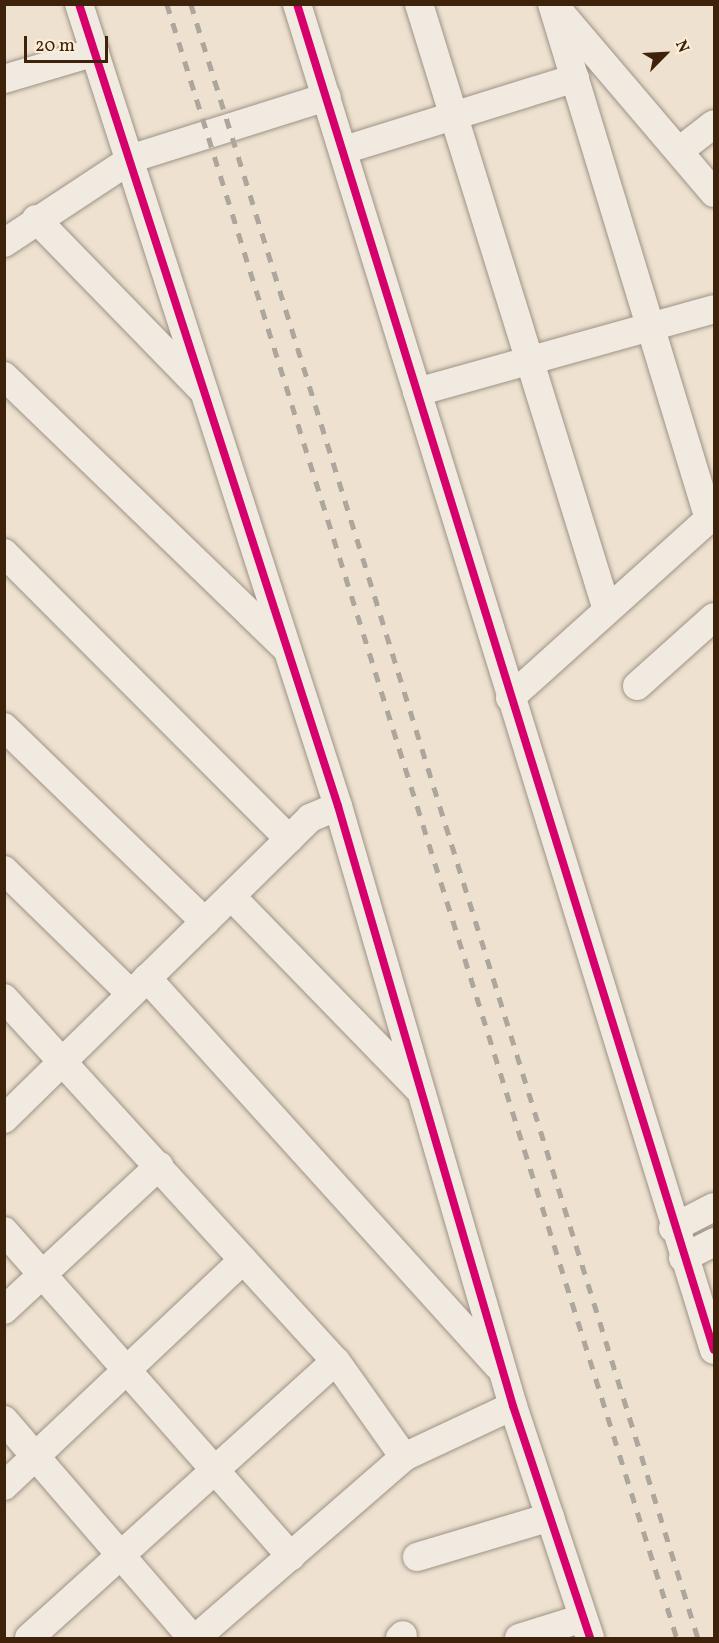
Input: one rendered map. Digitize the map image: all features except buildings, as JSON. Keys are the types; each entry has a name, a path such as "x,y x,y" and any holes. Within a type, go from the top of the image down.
{"street":[{"path":"79,4 133,159 338,806 513,1406 586,1628 519,1638"},
{"path":"297,4 344,150 673,1228 714,1350"},
{"path":"419,4 607,610"},
{"path":"510,699 712,516 651,328 553,4"},
{"path":"553,4 714,193"},
{"path":"4,79 95,52"},
{"path":"344,150 575,78"},
{"path":"5,240 133,159 327,97"},
{"path":"679,151 714,124"},
{"path":"36,219 209,397"},
{"path":"417,392 714,309"},
{"path":"4,376 289,651"},
{"path":"4,553 290,839"},
{"path":"637,686 714,618"},
{"path":"4,727 204,922"},
{"path":"4,1119 310,818 338,806"},
{"path":"4,870 139,986 503,1372"},
{"path":"231,896 421,1090"},
{"path":"4,998 64,1060 336,1361 404,1457"},
{"path":"4,1310 159,1166"},
{"path":"673,1228 714,1207"},
{"path":"4,1231 291,1556"},
{"path":"683,1258 714,1242"},
{"path":"4,1486 243,1260"},
{"path":"29,1638 336,1361"},
{"path":"196,1638 404,1457 513,1406"},
{"path":"4,1420 192,1638"},
{"path":"417,1557 550,1517"}],"railway":[{"path":"167,4 677,1638"},
{"path":"191,4 698,1638"}],"cycle path":[{"path":"79,4 338,806 513,1406 590,1638"},
{"path":"297,4 714,1350"}]}
